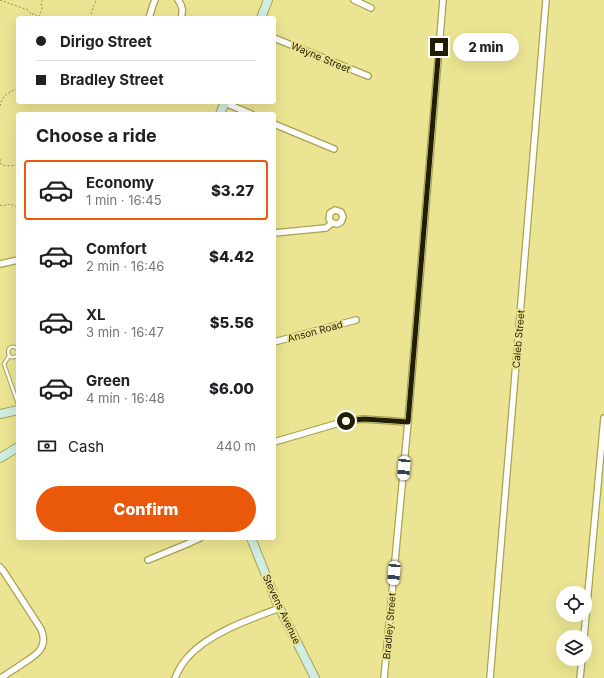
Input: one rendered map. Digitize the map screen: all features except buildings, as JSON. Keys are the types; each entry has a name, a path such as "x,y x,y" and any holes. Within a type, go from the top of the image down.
{"main road":[{"path":"261,16 268,0"},
{"path":"0,414 16,410"},
{"path":"3,456 16,443"},
{"path":"3,456 16,448"},
{"name":"Stevens Avenue","path":"252,540 280,608 315,678"}],"street":[{"path":"149,16 152,4 155,0"},
{"path":"178,0 182,7 181,16"},
{"path":"354,0 371,8"},
{"name":"Bradley Street","path":"384,678 408,422 443,0"},
{"name":"Caleb Street","path":"490,678 546,0"},
{"name":"Wayne Street","path":"276,39 368,76"},
{"path":"228,104 246,112"},
{"path":"276,125 334,149"},
{"path":"276,233 328,228 332,224"},
{"path":"0,264 16,260"},
{"name":"Anson Road","path":"276,341 356,320"},
{"path":"585,630 604,418"},
{"path":"276,441 346,421 364,419 408,422"},
{"path":"148,560 196,540"},
{"path":"0,568 39,625 44,637 42,646 38,653 1,678"},
{"path":"175,678 180,666 188,656 202,645 227,630 254,617 280,608"},
{"path":"580,678 581,666"}],"lane":[{"path":"16,348 10,348 8,351 9,356 4,364 16,398"},
{"path":"9,356 12,358 16,356"}],"path":[{"path":"0,0 28,10 31,14 35,14 37,16"},
{"path":"40,16 42,9 41,2 43,0"},
{"path":"90,16 96,0"},
{"path":"0,106 2,99 6,94 16,89"},
{"path":"0,159 1,164 6,166 16,165"},
{"path":"0,205 3,206 10,204 16,206"}],"route":[{"path":"346,421 364,419 408,422 439,47"}]}
